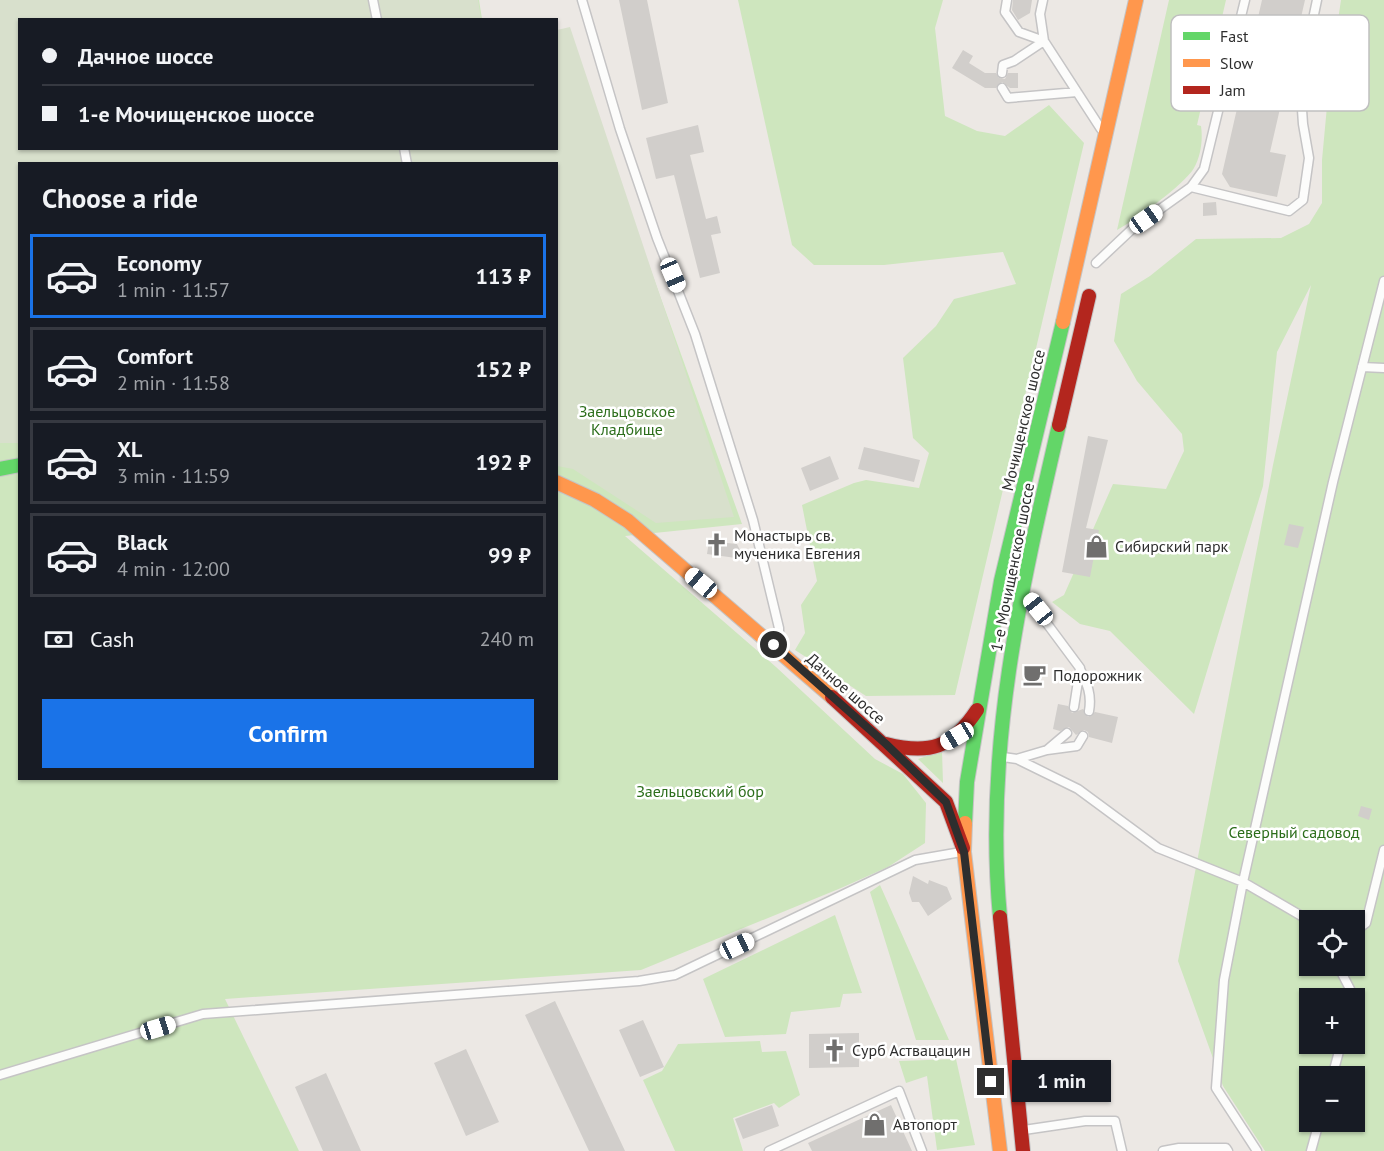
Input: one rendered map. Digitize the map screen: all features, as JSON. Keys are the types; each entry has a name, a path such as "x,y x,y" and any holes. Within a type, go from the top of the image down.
{"main road":[{"name":"Мочищенское шоссе","path":"964,852 980,823 967,782 1001,581 1136,0"},
{"name":"1-е Мочищенское шоссе","path":"1023,1151 980,823 998,756 1004,698 1022,589 1101,240"},
{"path":"0,469 18,465"},
{"name":"Дачное шоссе","path":"558,483 595,501 628,521 774,645 886,744 946,802 980,823"},
{"path":"886,744 905,750 935,748 966,729 978,709"},
{"path":"946,802 964,852 1000,1151"}],"lane":[{"path":"373,0 377,18"},
{"path":"582,0 620,129 657,238 695,334 753,520 779,628 779,637 774,645"},
{"path":"1007,0 1005,12 1019,32 1044,41"},
{"path":"1043,0 1040,14 1044,41 1105,136"},
{"path":"1242,15 1245,0"},
{"path":"1314,15 1317,0"},
{"path":"1002,73 1003,65 1014,61 1044,41"},
{"path":"1002,88 1008,98 1077,92"},
{"path":"1094,275 1131,230 1191,187 1203,169 1219,111"},
{"path":"1191,187 1289,211 1303,200 1310,158 1302,111"},
{"path":"1257,1151 1216,1088 1224,980 1242,882 1333,482 1384,281"},
{"path":"1362,367 1384,368"},
{"path":"1022,589 1080,668 1089,688 1091,700 1089,711"},
{"path":"1074,707 1080,668"},
{"path":"1047,750 1067,733"},
{"path":"1017,759 1047,750 1077,746 1083,736"},
{"path":"998,756 1017,759 1077,789 1158,848 1242,882 1299,915"},
{"path":"1365,924 1384,850"},
{"path":"0,1075 203,1014 639,981 675,975 915,860 964,852"},
{"path":"769,1151 899,1091 922,1151"},
{"path":"1020,1130 1085,1121 1114,1121 1122,1151"},
{"path":"1311,1151 1316,1132"},
{"path":"1162,1151 1179,1148 1226,1148 1228,1151"}],"green space":[{"name":"Заельцовский бор","path":"0,0 479,0 482,18 18,18 18,150 558,150 566,34 742,524 625,536 776,667 875,759 903,774 926,803 925,843 888,867 641,970 225,999 299,1151 0,1151"},
{"name":"Заельцовское Кладбище","path":"0,0 478,0 481,18 18,18 18,150 558,150 558,30 570,27 734,517 656,523 573,469 558,466 558,162 18,162 18,443 0,443"},
{"path":"738,0 943,0 935,28 945,116 977,131 1005,136 1049,105 1084,143 955,695 866,696 795,650 805,633 801,605 817,581 802,505 866,480 919,488 929,453 913,438 903,358 936,326 954,299 1016,284 1003,252 884,265 814,265 792,245"},
{"path":"1169,0 1226,0 1223,15 1171,15 1171,111 1200,111 1197,125 1201,126 1202,131 1200,153 1189,175 1147,210 1117,230"},
{"name":"Северный садовод","path":"1341,0 1384,0 1384,1151 1265,1151 1223,1086 1178,961 1273,465 1311,285 1277,352 1263,486 1194,714 1110,631 1080,624 1052,602 1064,595 1113,484 1166,489 1184,451 1182,434 1137,381 1114,341 1121,294 1150,276 1196,239 1281,238 1309,224 1322,203 1322,160 1327,111 1369,111 1369,15 1339,15"},
{"path":"942,751 943,783 918,759"},
{"path":"880,885 949,1040 916,1040 870,892"},
{"path":"835,915 862,993 843,994 840,1007 791,1012 786,1034 725,1037 703,979"},
{"path":"760,1041 762,1052 786,1051 800,1095 779,1108 774,1103 733,1118 743,1151 675,1151 643,1080 662,1071 678,1044"},
{"path":"956,1059 975,1145 937,1150 927,1076 906,1083 899,1061"}],"building":[{"path":"619,0 647,0 668,103 642,110"},
{"path":"1013,0 1032,0 1030,13 1018,20 1012,10"},
{"path":"1262,0 1305,0 1302,15 1259,15"},
{"path":"963,50 973,56 969,63 985,73 996,73 999,78 1005,79 1008,73 1018,73 1018,88 1010,88 1002,82 996,88 985,88 952,68"},
{"path":"1236,111 1279,111 1270,152 1286,155 1277,197 1230,187 1222,174"},
{"path":"698,125 704,152 690,155 706,219 717,216 721,233 711,235 720,273 700,278 674,175 656,179 646,138"},
{"path":"1216,202 1217,215 1203,216 1203,203"},
{"path":"1088,436 1108,440 1086,528 1099,530 1090,577 1062,572"},
{"path":"864,447 920,460 914,482 858,469"},
{"path":"830,456 839,479 810,491 801,468"},
{"path":"1289,524 1304,527 1298,548 1284,545"},
{"path":"709,541 737,544 741,552 740,556 736,558 707,554"},
{"path":"1058,704 1068,706 1072,713 1083,709 1088,717 1095,712 1118,717 1112,743 1089,737 1088,732 1084,730 1076,735 1069,727 1060,731 1053,729"},
{"path":"1361,806 1372,809 1369,820 1358,816"},
{"path":"913,876 928,884 929,880 947,887 952,899 928,916 919,902 912,902 909,893"},
{"path":"555,1001 625,1151 589,1151 525,1015"},
{"path":"643,1020 664,1067 640,1077 619,1030"},
{"name":"Сурб Аствацацин","path":"859,1033 859,1067 809,1068 809,1034"},
{"path":"466,1049 499,1122 466,1136 434,1063"},
{"path":"326,1073 361,1151 323,1151 295,1087"},
{"path":"772,1105 779,1126 743,1139 735,1119"},
{"name":"Автопорт","path":"891,1105 912,1151 812,1151 808,1143"}],"traffic: fast":[{"path":"965,823 967,782 1001,581 1063,322"},
{"path":"1000,917 996,854 997,791 1009,669 1019,608 1059,425"},
{"path":"0,469 18,465"}],"traffic: slow":[{"path":"1063,322 1136,0"},
{"path":"558,483 595,500 628,521 832,697"},
{"path":"965,823 964,852 1000,1151"}],"traffic: jam":[{"path":"1059,425 1089,296"},
{"path":"832,697 946,802 963,848"},
{"path":"886,744 915,749 938,745 958,733 977,710"},
{"path":"1000,917 1023,1151"}],"place":[{"name":"Монастырь св. мученика Евгения","path":"716,544"},
{"name":"Сибирский парк","path":"1097,546"},
{"name":"Подорожник","path":"1035,675"},
{"name":"Сурб Аствацацин","path":"834,1050"},
{"name":"Автопорт","path":"875,1124"}],"route":[{"path":"774,645 848,713 886,744 946,802 964,852 991,1082"}]}
